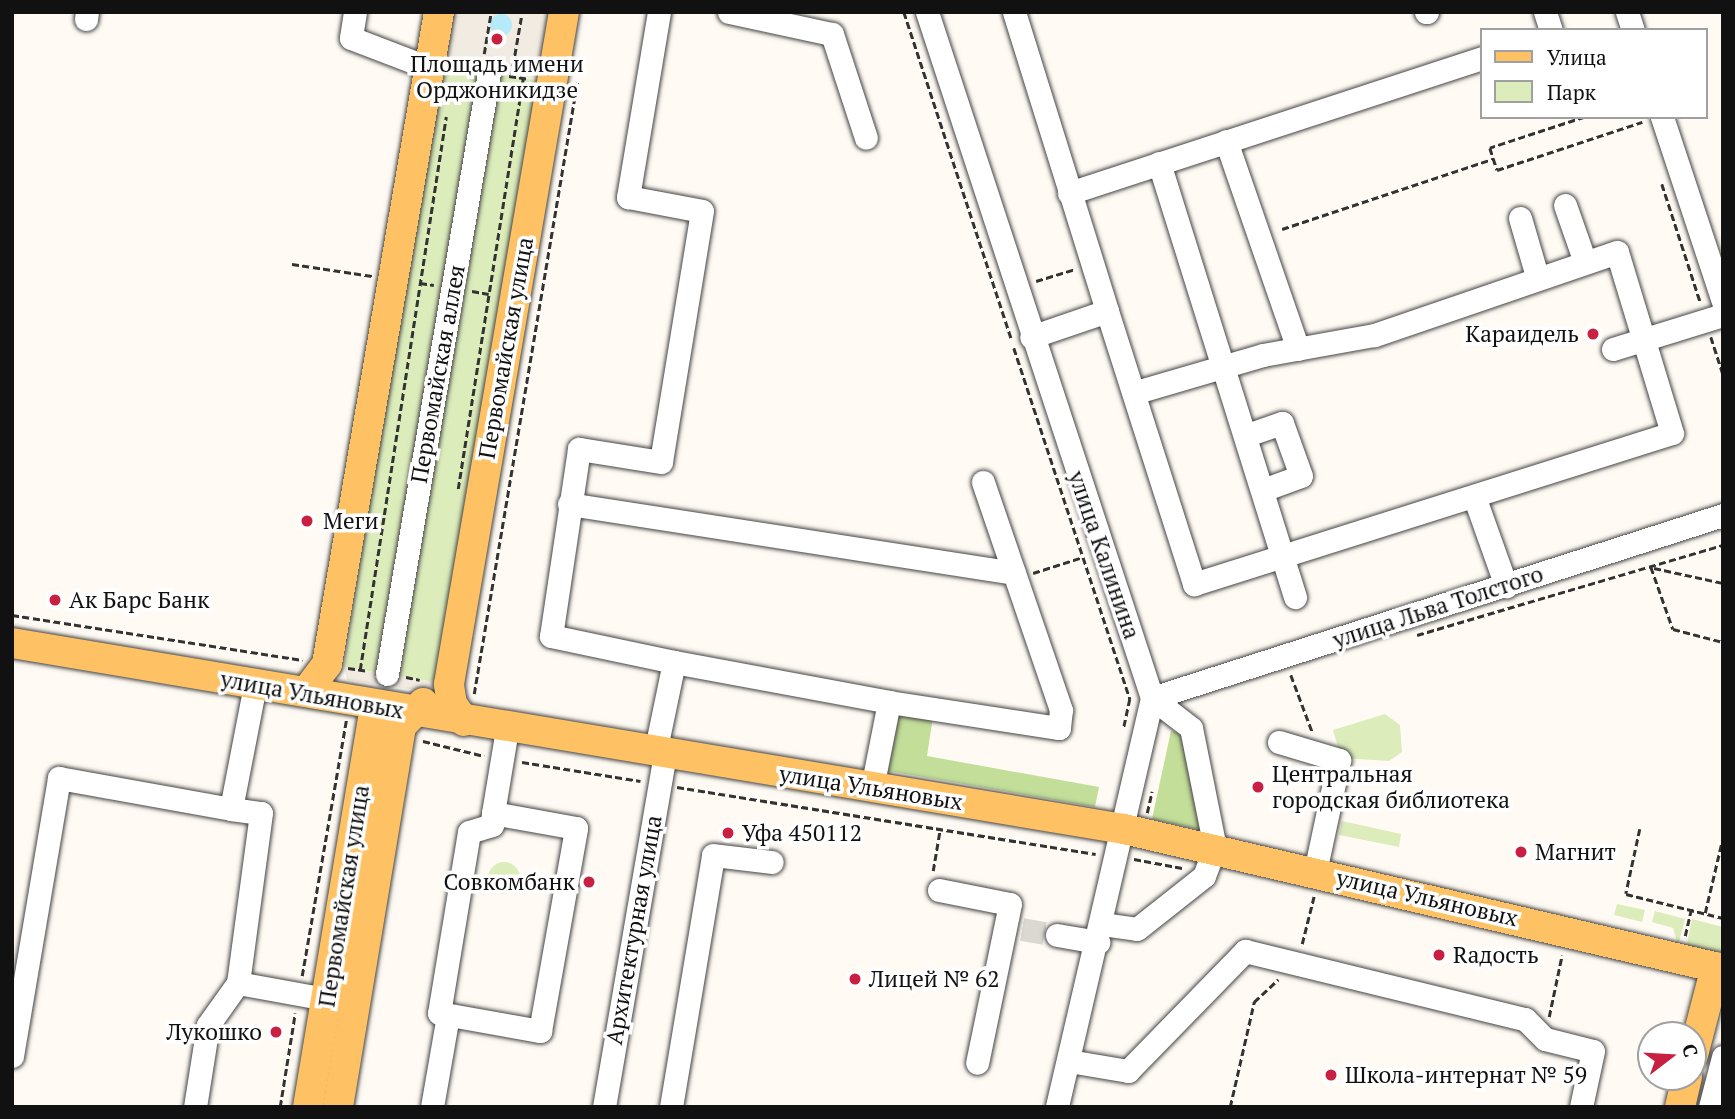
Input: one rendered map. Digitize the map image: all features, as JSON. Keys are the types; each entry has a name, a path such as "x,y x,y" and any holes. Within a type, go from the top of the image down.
{"main road":[{"path":"306,692 320,663 444,71 439,12"},
{"name":"Первомайская улица","path":"464,721 452,704 462,687 564,12"},
{"name":"улица Ульяновых","path":"12,643 306,692 375,708 872,788 1125,849 1215,848 1719,968"},
{"path":"320,663 375,708"},
{"path":"409,713 462,687"},
{"name":"Первомайская улица","path":"309,1107 375,708"},
{"name":"Первомайская улица","path":"338,1107 401,726 409,713"},
{"path":"1703,1021 1719,968"}],"street":[{"path":"355,12 351,38 444,71"},
{"path":"659,12 628,197 702,211 661,462 579,449 551,636 889,702 1059,728 1061,710 983,482"},
{"name":"улица Калинина","path":"927,12 1031,337 1152,698"},
{"path":"1014,12 1069,192 1133,393 1194,584 1672,433 1617,252 1536,276 1374,335 1227,366 1133,393"},
{"path":"742,14 832,34 866,138"},
{"path":"1069,192 1480,58"},
{"name":"Первомайская аллея","path":"387,674 484,69"},
{"path":"1613,349 1719,305 1652,120"},
{"path":"1226,141 1298,349"},
{"path":"1159,163 1227,366 1295,597"},
{"path":"1565,205 1585,262"},
{"path":"1520,218 1536,276"},
{"path":"1031,337 1107,311"},
{"path":"1247,435 1282,423 1301,476 1263,490"},
{"path":"1474,496 1506,586"},
{"path":"569,504 1014,573"},
{"name":"улица Льва Толстого","path":"1152,698 1723,515"},
{"name":"Архитектурная улица","path":"604,1107 659,785 660,753 674,662"},
{"path":"231,809 255,685"},
{"path":"1057,935 1100,933 1136,929 1204,876 1215,848 1191,728 1152,698 1125,849 1100,933 1057,1107"},
{"path":"872,788 889,702"},
{"path":"494,813 576,828 540,1031 439,1013 469,832 492,825 507,729"},
{"path":"1279,742 1339,760 1317,872"},
{"path":"12,1056 59,778 261,813 238,983 208,1025 195,1107"},
{"path":"671,1107 713,855 772,862"},
{"path":"939,890 1010,904 1014,927 976,1063"},
{"path":"1069,1061 1128,1071 1245,951 1525,1019 1545,1040 1593,1051 1581,1107"},
{"path":"238,983 326,999"},
{"path":"432,1107 448,1015"},
{"path":"1710,1107 1723,1057"}],"path":[{"path":"444,71 484,69 491,12"},
{"path":"456,501 523,78 511,76 522,12"},
{"path":"904,12 1130,699 1122,736"},
{"path":"462,687 578,74"},
{"path":"360,670 447,109"},
{"path":"1579,119 1490,148 1497,170 1652,120"},
{"path":"1647,136 1652,120"},
{"path":"1282,229 1493,159"},
{"path":"1659,175 1719,305 1723,373"},
{"path":"292,264 378,276"},
{"path":"1030,284 1092,264"},
{"path":"1410,637 1723,545"},
{"path":"1014,573 1083,557"},
{"path":"1651,567 1723,583"},
{"path":"1651,567 1672,629 1723,642"},
{"path":"12,615 320,663"},
{"path":"1278,676 1304,668"},
{"path":"1290,672 1320,754"},
{"path":"422,741 502,758 659,785 940,830 1125,849"},
{"path":"1640,829 1626,894 1723,918"},
{"path":"939,890 929,889 940,830"},
{"path":"1705,913 1723,837"},
{"path":"1230,1107 1254,1002 1297,963 1317,872"},
{"path":"1545,1040 1563,949"}],"green space":[{"path":"436,66 545,81 440,683 344,667"},
{"path":"893,710 933,717 927,756 1099,787 1095,807 883,770"},
{"path":"1385,714 1400,725 1402,752 1389,761 1341,758 1333,730"},
{"path":"1171,731 1185,734 1210,832 1152,819"},
{"path":"1342,821 1401,834 1399,847 1339,835"},
{"path":"504,862 515,867 520,878 515,889 504,894 493,889 488,878 493,867"},
{"path":"1617,904 1645,910 1642,922 1614,915"},
{"path":"1655,911 1685,919 1678,946 1673,928 1652,922"},
{"path":"1692,919 1723,927 1723,957 1686,948"}],"shaded area":[{"name":"Площадь имени Орджоникидзе","path":"448,12 556,12 545,81 436,66"},
{"path":"344,667 440,683 424,691 347,680"}],"water":[{"path":"501,14 509,17 512,25 509,33 501,36 493,33 490,25 493,17"}],"tunnel":[{"path":"1022,929 1057,935"}],"place":[{"name":"Площадь имени Орджоникидзе","path":"497,39"},
{"name":"Караидель","path":"1593,334"},
{"name":"Меги","path":"307,521"},
{"name":"Ак Барс Банк","path":"55,600"},
{"name":"Центральная городская библиотека","path":"1258,787"},
{"name":"Уфа 450112","path":"728,833"},
{"name":"Магнит","path":"1521,852"},
{"name":"Совкомбанк","path":"589,882"},
{"name":"Rадость","path":"1439,955"},
{"name":"Лицей № 62","path":"855,979"},
{"name":"Лукошко","path":"276,1032"},
{"name":"Школа-интернат № 59","path":"1331,1075"}]}
